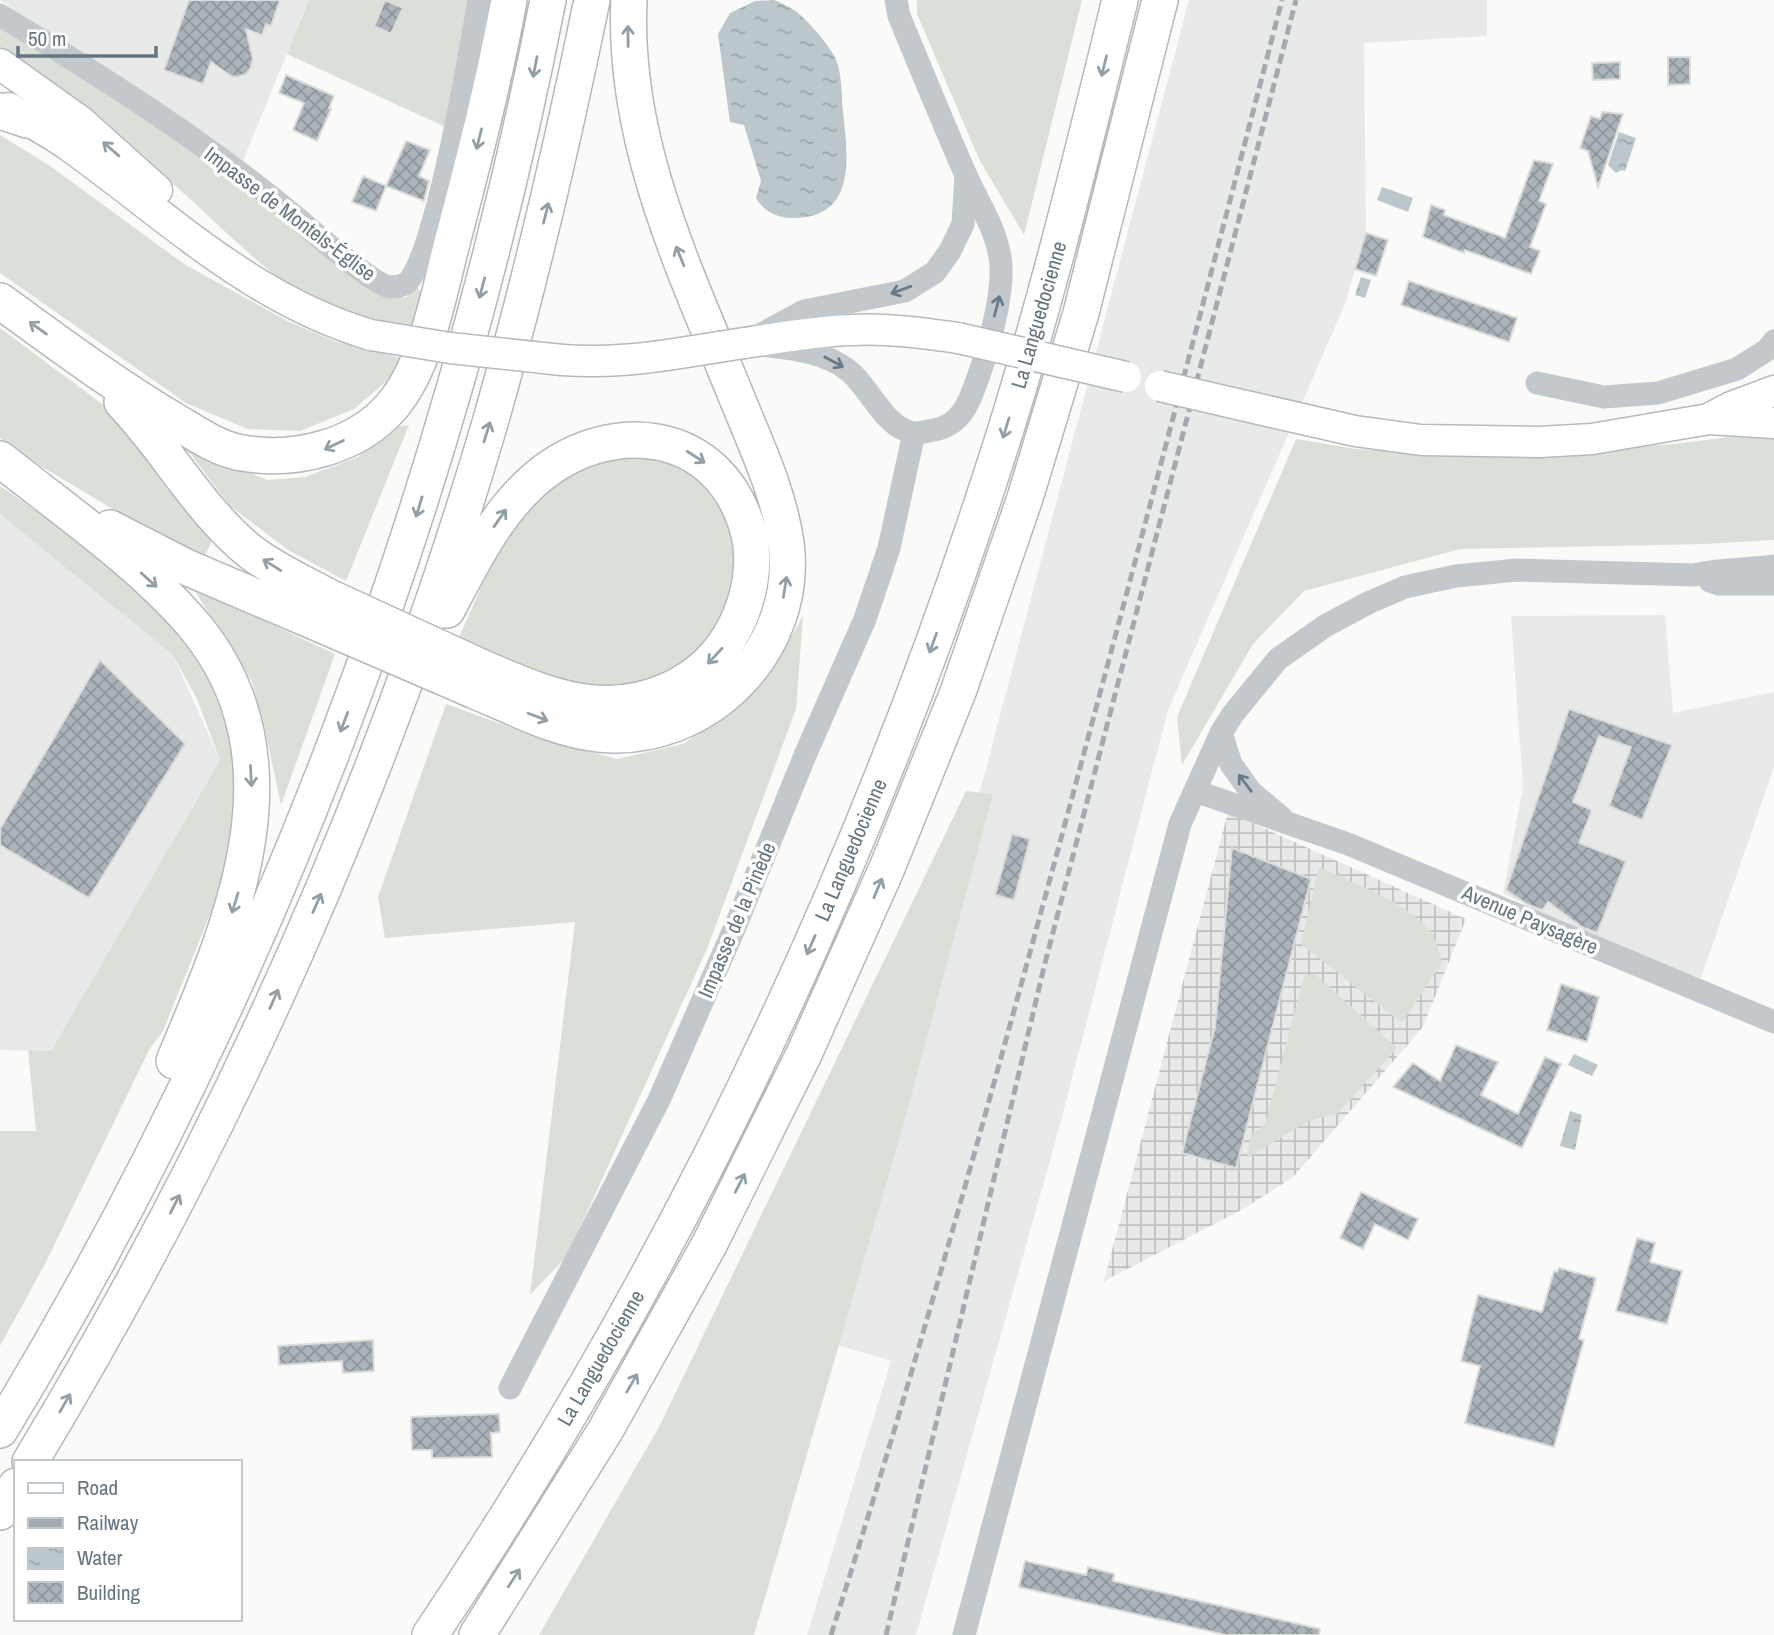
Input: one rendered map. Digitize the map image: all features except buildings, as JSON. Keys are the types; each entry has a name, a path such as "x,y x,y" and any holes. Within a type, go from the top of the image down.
{"highway":[{"path":"0,301 147,404 204,439 240,453 283,456 322,451 368,428 391,408 402,393 432,320 481,131 509,0"},
{"path":"0,1430 83,1284 157,1145 213,1031 295,844 366,663 416,516 471,328 510,179 548,0"},
{"path":"31,1460 155,1244 228,1098 327,881 395,706 460,518 516,327 557,167 592,0"},
{"path":"39,491 186,567 327,611 479,680 559,725 596,734 634,734 664,728 707,708 741,681 767,644 782,603 787,559 779,510 670,232 645,157 630,74 629,0"},
{"name":"La Languedocienne","path":"430,1635 543,1458 657,1258 774,1027 842,874 888,764 989,481 1041,311 1120,0"},
{"name":"La Languedocienne","path":"477,1635 605,1431 709,1245 804,1054 887,867 958,692 1025,498 1081,313 1160,0"},
{"path":"76,354 145,425 232,534 327,611"},
{"path":"395,706 481,546 511,502 545,471 589,447 618,441 647,440 686,450 707,463 725,482 736,501 749,535 750,579 743,609 731,636 699,672 673,689 645,699 596,703 580,702 538,690 479,680"},
{"path":"0,459 146,578 176,606 208,645 226,676 242,718 250,760 250,836 243,874 217,954 83,1284"},
{"path":"0,1512 14,1489"}],"main road":[{"path":"0,64 80,121 272,292"},
{"path":"9,111 65,143 221,261 308,313 371,335 450,348 562,360 625,361 821,331 916,332 958,338 1355,431 1421,440 1539,442 1592,439 1709,419 1774,423"},
{"path":"1709,419 1731,407 1774,391"}],"street":[{"name":"Impasse de Montels-Église","path":"0,15 71,58 209,151 379,283 391,287 403,286 411,281 421,262 456,125 479,0"},
{"path":"744,343 795,349 823,356 847,369 863,384 892,423 914,433 944,429 966,410 977,381 1001,291 1000,257 993,233 966,176 899,16 896,0"},
{"path":"744,343 804,311 905,290 935,272 950,251 963,224 966,176"},
{"path":"1538,383 1604,397 1658,393 1737,369 1767,350 1774,341"},
{"name":"Impasse de la Pinède","path":"510,1388 659,1100 865,620 889,548 914,433"},
{"path":"964,1635 1180,824 1221,733 1233,714 1278,659 1325,626 1405,587 1456,576 1517,570 1694,575 1719,569 1774,566"},
{"path":"1694,575 1718,584 1774,583"},
{"name":"Avenue Paysagère","path":"1221,733 1231,764 1251,792 1286,822"},
{"name":"Avenue Paysagère","path":"1195,791 1373,854 1774,1022"}],"shaded area":[{"path":"0,0 309,0 240,168 114,77"},
{"path":"309,0 487,0 465,136 287,54"},
{"path":"917,0 1082,0 1024,235 979,159 917,14"},
{"path":"1189,0 1487,0 1487,36 1364,43 1366,233 1345,304 1168,710 1058,1132 916,1635 807,1635 891,1361 834,1344"},
{"path":"0,27 197,150 382,293 405,298 417,287 421,292 413,327 337,312 297,292 262,265 115,134 0,48"},
{"path":"0,135 50,166 184,264 287,321 337,342 401,358 389,379 354,409 300,431 248,429 186,403 0,273"},
{"path":"0,328 133,427 214,536 202,562 17,452 0,438"},
{"path":"409,425 346,581 288,550 230,506 180,440 225,464 268,480 305,477 358,457 393,427"},
{"path":"1729,437 1774,439 1774,540 1460,549 1304,591 1253,644 1182,765 1177,717 1296,439 1356,449 1481,456 1675,444"},
{"path":"640,455 692,470 720,503 730,526 736,552 730,602 718,626 702,648 681,667 635,686 586,690 458,640 495,555 523,513 543,491 582,465"},
{"path":"0,486 109,562 201,656 222,706 235,751 239,789 225,877 163,1031 149,1050 46,1262 0,1346 0,1131 36,1131 28,1050 51,1051 220,760 197,699 173,655 0,514"},
{"path":"0,514 173,655 220,760 51,1051 0,1050"},
{"path":"193,588 335,654 281,805 252,682"},
{"path":"1665,615 1673,713 1774,692 1774,767 1701,978 1589,939 1503,893 1523,787 1511,616"},
{"path":"803,616 796,709 707,949 567,1256 530,1295 575,922 385,938 378,897 446,704 540,738 617,759 683,744 728,714 770,674"},
{"path":"966,791 993,794 901,1133 754,1635 539,1635 659,1427"},
{"path":"1228,812 1466,919 1423,1027 1293,1177 1245,1208 1104,1281"},
{"path":"1319,867 1399,905 1414,915 1434,937 1442,963 1402,1023 1301,944"},
{"path":"1315,974 1397,1048 1338,1113 1309,1121 1247,1158 1251,1135 1265,1124 1304,976"}],"water":[{"path":"774,0 794,10 815,30 833,54 840,75 846,148 844,183 838,197 828,208 812,216 780,217 759,203 756,198 761,181 744,125 730,122 718,34 730,13 755,1"},
{"path":"1619,132 1636,138 1625,171 1616,173 1608,165"},
{"path":"1382,187 1413,198 1408,212 1377,200"},
{"path":"1361,277 1371,280 1365,298 1355,295"},
{"path":"1574,1054 1598,1065 1592,1076 1568,1065"},
{"path":"1570,1111 1582,1115 1575,1150 1560,1146"}],"railway":[{"path":"831,1635 920,1345 1002,1053 1142,536 1282,0"},
{"path":"886,1635 1044,967 1296,0"}]}
